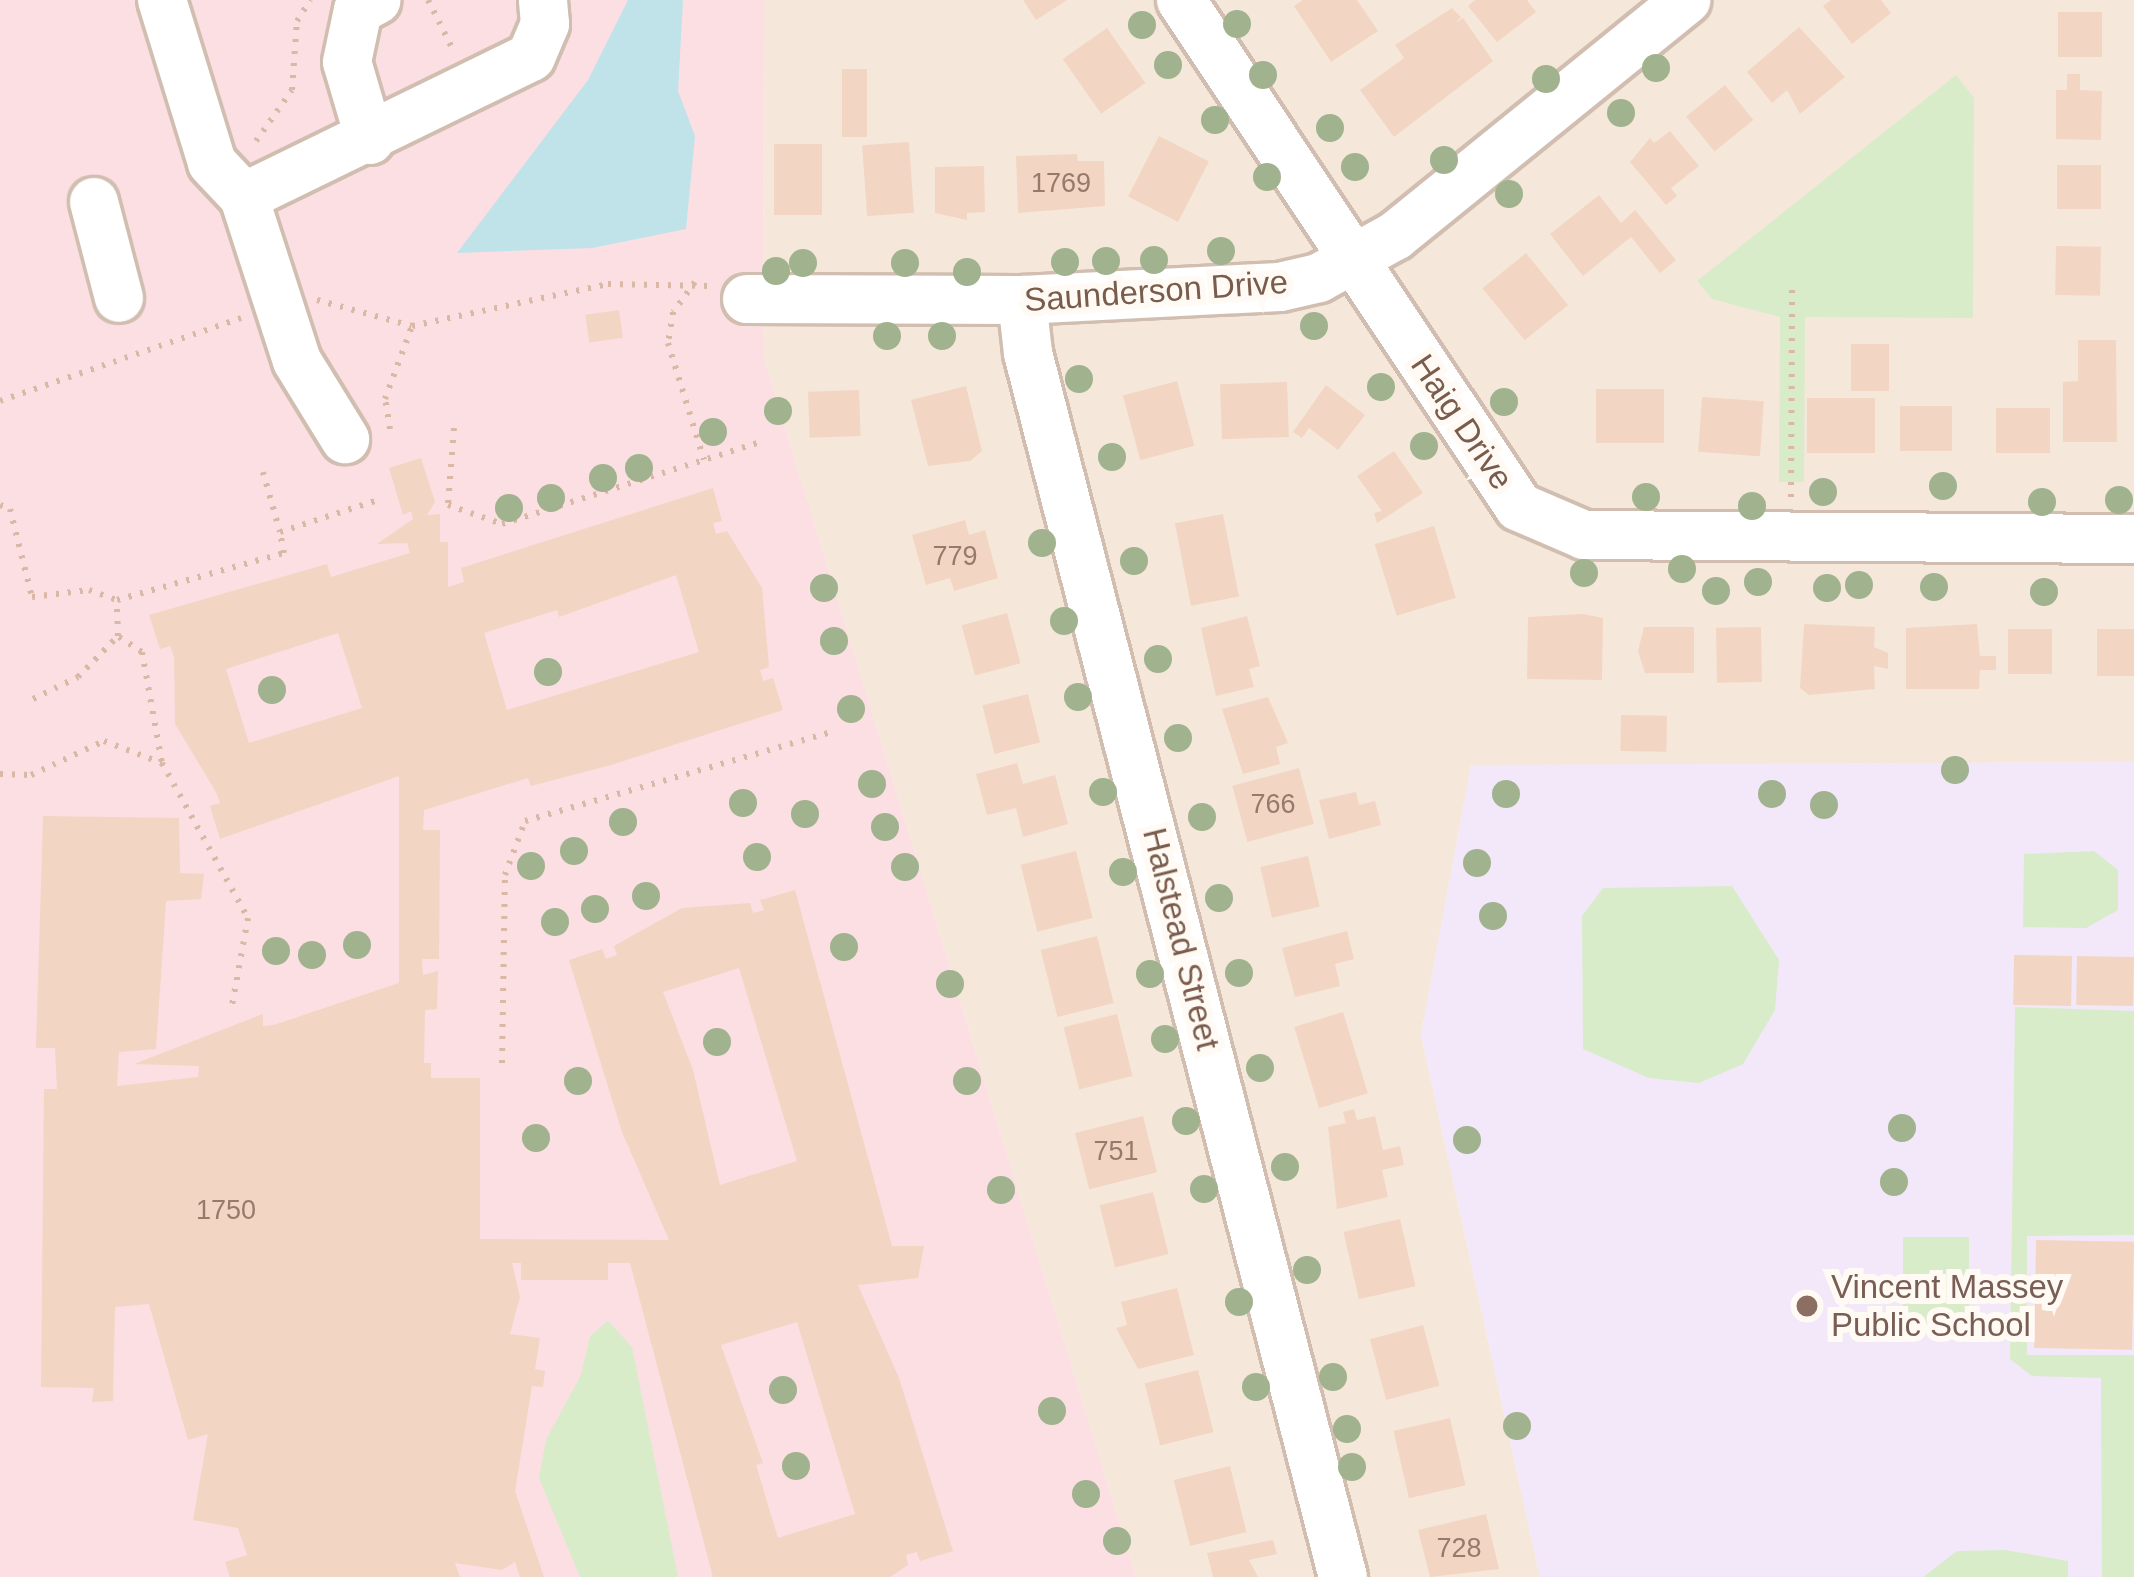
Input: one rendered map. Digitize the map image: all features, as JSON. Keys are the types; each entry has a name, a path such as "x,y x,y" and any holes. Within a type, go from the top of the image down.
{"street":[{"path":"162,0 235,168 296,361 368,434"},
{"path":"370,140 347,62 358,10 377,0"},
{"path":"235,168 370,140 531,57 545,24 543,0"},
{"name":"Haig Drive","path":"1181,0 1336,269 1519,507 1584,535 2134,539"},
{"name":"Saunderson Drive","path":"747,299 1022,300 1280,287 1336,269 1395,236 1686,0"},
{"path":"94,202 118,298"},
{"name":"Halstead Street","path":"1022,300 1028,353 1342,1577"}],"path":[{"path":"235,168 292,90 297,21 310,0"},
{"path":"428,0 472,87"},
{"path":"0,400 279,305 327,299 412,326 608,284 695,282 747,299"},
{"path":"695,282 673,312 668,343 704,460"},
{"path":"1790,536 1792,286"},
{"path":"368,434 412,326"},
{"path":"454,428 448,505 502,524 764,441"},
{"path":"0,505 10,509 32,597 88,590 117,599 284,553 263,472"},
{"path":"280,532 381,499"},
{"path":"33,700 77,677 118,636 117,599"},
{"path":"118,636 142,652 162,763 248,918 231,1010"},
{"path":"502,1063 505,875 525,820 834,731"},
{"path":"0,774 31,776 104,741 162,763"}],"shaded area":[{"path":"0,0 764,0 763,355 1136,1577 0,1577"},
{"path":"764,0 2134,0 2134,762 1471,766 1421,1035 1540,1577 1136,1577 763,355"},
{"name":"Vincent Massey Public School","path":"2134,762 2134,1577 1540,1577 1421,1035 1471,765"}],"green space":[{"path":"1956,75 1974,98 1973,318 1805,317 1804,482 1779,482 1780,317 1712,299 1697,281"},
{"path":"2094,851 2118,870 2118,910 2086,928 2023,927 2024,854"},
{"path":"1732,886 1779,960 1775,1010 1743,1064 1699,1083 1649,1078 1583,1049 1582,916 1603,888"},
{"path":"2015,1007 2134,1011 2134,1235 2027,1236 2027,1355 2134,1355 2134,1577 2102,1577 2101,1378 2032,1376 2010,1359"},
{"path":"1903,1237 1969,1237 1969,1323 1903,1323"},
{"path":"608,1321 632,1347 678,1577 580,1577 539,1478 546,1440 581,1375 590,1336"},
{"path":"2005,1550 2068,1561 2068,1577 1923,1577 1957,1551"}],"water":[{"path":"628,0 683,0 678,91 695,136 686,229 592,248 457,253 588,80"}],"building":[{"path":"1023,0 1067,0 1036,20"},
{"path":"1303,0 1357,0 1378,31 1331,62 1294,6"},
{"path":"1475,0 1527,0 1536,12 1497,42 1468,6"},
{"path":"1831,0 1881,0 1891,13 1852,44 1823,6"},
{"path":"1452,8 1461,17 1454,24 1463,18 1493,61 1394,137 1360,90 1404,58 1395,45"},
{"path":"2058,12 2102,12 2102,57 2058,57"},
{"path":"1799,27 1845,77 1800,114 1787,90 1772,103 1747,72"},
{"path":"1107,28 1145,83 1101,114 1063,59"},
{"path":"842,69 867,69 867,137 842,137"},
{"path":"2067,74 2080,74 2080,90 2102,91 2101,140 2056,139 2056,90 2067,90"},
{"path":"1725,85 1753,120 1714,151 1686,116"},
{"path":"1670,131 1699,166 1671,188 1677,196 1666,205 1630,162 1650,138 1654,143"},
{"path":"1159,136 1209,161 1178,222 1128,197"},
{"path":"909,142 914,213 867,216 862,145"},
{"path":"774,144 822,144 822,215 774,215"},
{"path":"1077,154 1078,161 1104,161 1105,206 1018,213 1016,156"},
{"path":"2057,165 2101,165 2101,209 2057,209"},
{"path":"984,166 985,212 967,213 967,220 935,213 935,167"},
{"path":"1599,195 1621,223 1635,210 1676,260 1660,273 1631,237 1583,276 1550,234"},
{"path":"2056,246 2101,247 2100,296 2055,295"},
{"path":"1526,253 1568,305 1525,340 1482,288"},
{"path":"619,310 623,338 589,342 585,315"},
{"path":"2078,340 2116,340 2117,442 2063,442 2063,382 2078,381"},
{"path":"1851,344 1889,344 1889,391 1851,391"},
{"path":"1177,381 1194,446 1140,460 1123,395"},
{"path":"1287,382 1289,437 1222,439 1220,384"},
{"path":"1326,385 1365,415 1338,450 1309,428 1302,438 1293,432"},
{"path":"966,386 982,451 970,461 928,466 911,400"},
{"path":"1596,389 1664,389 1664,443 1596,443"},
{"path":"859,390 861,436 810,438 808,392"},
{"path":"1702,397 1764,401 1760,456 1698,452"},
{"path":"1807,398 1875,398 1875,453 1807,453"},
{"path":"1900,406 1952,406 1952,451 1900,451"},
{"path":"1996,408 2050,408 2050,453 1996,453"},
{"path":"1394,451 1423,493 1377,523 1374,513 1382,511 1357,476"},
{"path":"421,458 435,502 427,515 440,514 440,542 448,542 448,587 464,582 461,568 713,488 722,521 713,523 716,534 727,531 762,588 769,667 760,670 763,681 773,678 783,710 611,765 531,786 528,778 424,810 423,830 440,830 439,959 422,959 423,975 438,971 437,1009 425,1010 424,1063 431,1063 431,1078 480,1078 480,1239 669,1240 622,1132 569,960 602,949 606,959 617,955 614,946 682,908 750,903 753,913 764,910 760,900 795,890 892,1246 924,1246 918,1278 858,1285 899,1378 953,1551 920,1561 917,1552 906,1555 908,1565 890,1577 713,1577 630,1263 608,1263 608,1280 521,1280 521,1263 512,1263 520,1297 510,1334 540,1338 535,1369 545,1371 543,1387 532,1386 515,1491 544,1577 520,1577 515,1562 502,1570 455,1563 460,1577 230,1577 225,1562 247,1555 238,1528 193,1520 208,1434 188,1440 149,1304 115,1307 113,1401 92,1402 94,1388 41,1387 44,1089 57,1089 55,1048 36,1048 43,816 179,818 180,873 204,874 201,899 166,901 156,1049 119,1052 117,1086 198,1077 199,1066 134,1064 263,1014 263,1026 274,1025 399,983 399,776 220,839 210,806 220,803 216,792 175,724 174,657 170,646 160,649 149,615 327,564 331,577 410,553 407,543 377,544 413,519 411,511 403,515 389,468","holes":["676,575 699,652 507,710 484,633 557,610 559,617","338,633 362,708 249,743 226,669","739,968 797,1161 720,1185 693,1070 663,992","797,1322 855,1514 778,1538 756,1465 763,1463 721,1345"]},
{"path":"1223,514 1239,596 1191,606 1175,523"},
{"path":"965,520 969,535 985,530 998,578 954,591 950,578 926,585 912,535"},
{"path":"1434,526 1456,598 1397,616 1375,544"},
{"path":"1007,613 1020,663 975,675 962,625"},
{"path":"1583,614 1603,618 1602,680 1527,679 1528,617"},
{"path":"1247,616 1260,666 1249,669 1254,687 1216,696 1201,628"},
{"path":"1804,624 1875,627 1874,647 1888,653 1888,669 1874,666 1875,689 1809,695 1800,688"},
{"path":"1977,624 1980,656 1996,656 1996,670 1980,670 1979,689 1906,689 1906,628"},
{"path":"1644,627 1694,627 1694,673 1645,673 1638,651"},
{"path":"1761,627 1762,682 1717,683 1716,628"},
{"path":"2008,629 2052,629 2052,674 2008,674"},
{"path":"2097,629 2134,629 2134,676 2097,676"},
{"path":"1028,694 1040,743 994,754 982,705"},
{"path":"1268,697 1288,743 1276,747 1280,764 1243,774 1222,709"},
{"path":"1621,715 1667,716 1666,752 1620,751"},
{"path":"1017,763 1023,784 1055,775 1068,824 1023,837 1016,808 987,815 976,774"},
{"path":"1299,768 1314,824 1247,842 1232,786"},
{"path":"1356,792 1359,805 1375,801 1381,825 1329,839 1319,800"},
{"path":"1076,851 1093,918 1037,932 1021,865"},
{"path":"1308,856 1320,907 1272,918 1260,867"},
{"path":"1347,931 1354,959 1335,964 1340,986 1295,997 1282,948"},
{"path":"1097,936 1114,1003 1057,1017 1041,950"},
{"path":"2014,955 2072,956 2071,1006 2013,1005"},
{"path":"2077,956 2134,957 2133,1006 2076,1005"},
{"path":"1343,1012 1368,1093 1319,1108 1294,1027"},
{"path":"1117,1014 1132,1076 1079,1089 1064,1027"},
{"path":"1354,1109 1357,1120 1375,1116 1383,1150 1400,1146 1404,1165 1382,1170 1388,1197 1337,1209 1328,1127 1346,1123 1343,1112"},
{"path":"1143,1116 1157,1172 1089,1189 1075,1133"},
{"path":"1153,1192 1168,1254 1115,1267 1100,1205"},
{"path":"1400,1219 1416,1286 1359,1299 1343,1232"},
{"path":"2036,1240 2134,1242 2132,1350 2034,1348"},
{"path":"1177,1288 1194,1355 1138,1369 1116,1328 1127,1325 1121,1302"},
{"path":"1423,1325 1439,1386 1386,1400 1370,1339"},
{"path":"1198,1370 1213,1432 1160,1445 1145,1383"},
{"path":"1450,1418 1466,1485 1409,1498 1393,1431"},
{"path":"1230,1466 1246,1532 1190,1546 1174,1480"},
{"path":"1486,1514 1499,1569 1430,1577 1418,1530"},
{"path":"1273,1540 1277,1554 1249,1560 1258,1577 1213,1577 1207,1553"}],"place":[{"name":"Vincent Massey Public School","path":"1807,1306"}]}
